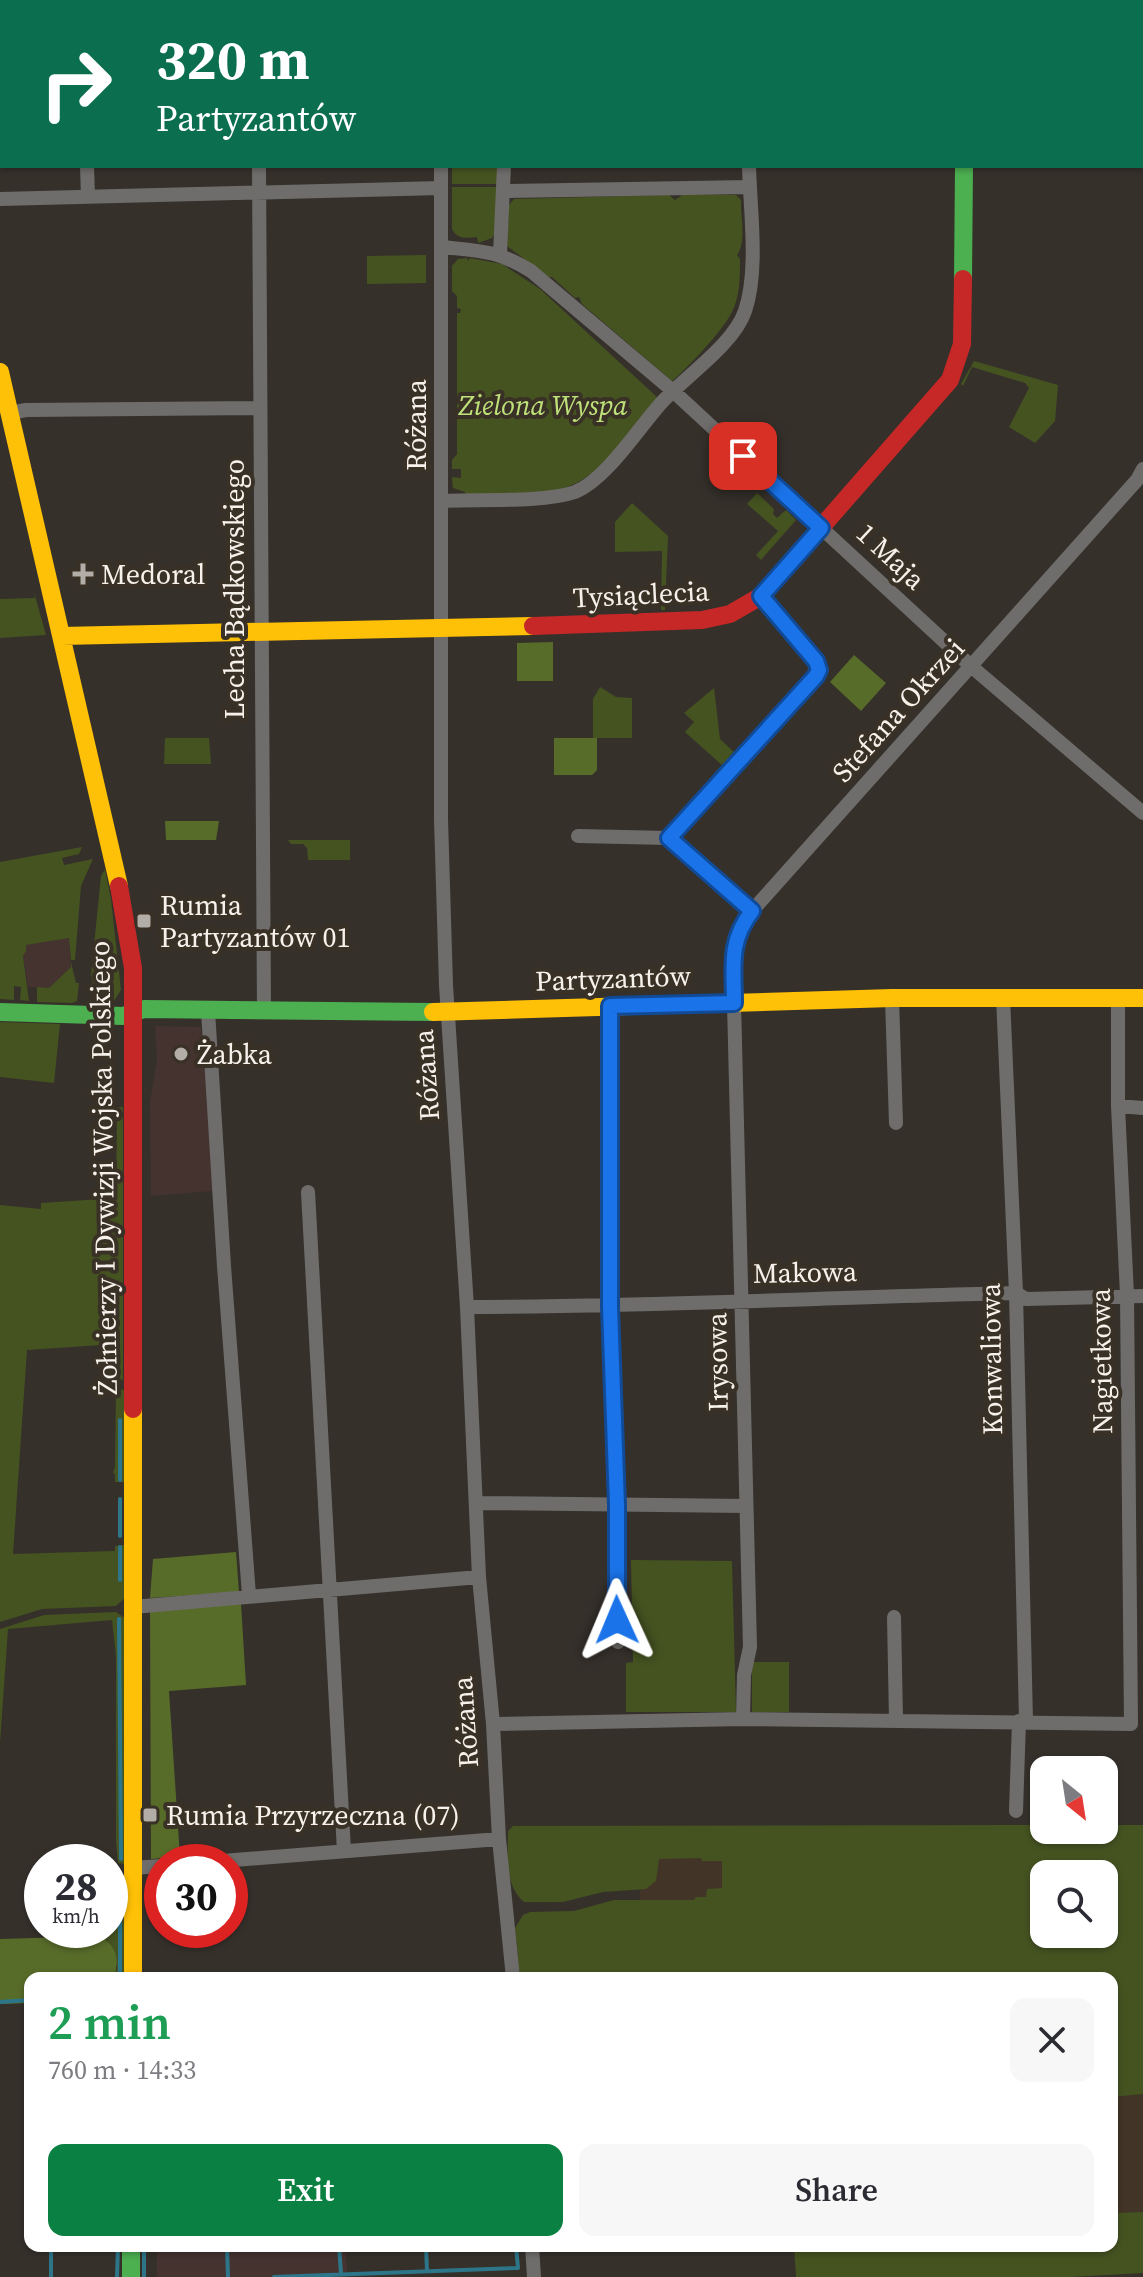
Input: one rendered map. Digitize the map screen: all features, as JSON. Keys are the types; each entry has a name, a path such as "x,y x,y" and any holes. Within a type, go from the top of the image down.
{"street":[{"path":"87,168 88,197"},
{"name":"Lecha Bądkowskiego","path":"259,168 264,1012"},
{"name":"Różana","path":"441,168 441,819 448,1011 478,1503 479,1577 512,1972"},
{"path":"500,254 504,168"},
{"path":"441,501 559,496 578,490 601,473 673,391 698,369 744,315 751,286 749,168"},
{"name":"Tysiąclecia","path":"61,636 677,623 725,618 743,610 761,596 950,380 962,344 964,168"},
{"path":"504,191 750,187"},
{"path":"0,199 441,188"},
{"name":"1 Maja","path":"442,247 500,254 531,271 673,391 972,667 1143,813"},
{"name":"Żołnierzy I Dywizji Wojska Polskiego","path":"0,372 128,925 133,968 133,1972"},
{"path":"10,413 26,410 259,408"},
{"name":"Stefana Okrzei","path":"734,1003 734,943 742,924 1137,480 1143,469"},
{"path":"669,838 819,670 816,661 761,596"},
{"path":"578,836 669,838 752,911"},
{"name":"Konwaliowa","path":"1003,997 1016,1293 1022,1721 1016,1811"},
{"path":"892,998 896,1123"},
{"name":"Partyzantów","path":"0,1012 112,1016 144,1009 448,1011 892,998 1143,998"},
{"name":"Nagietkowa","path":"1022,1721 1131,1724 1127,1295 1118,1106 1118,998"},
{"name":"Irysowa","path":"734,1003 750,1647 744,1675 743,1719"},
{"path":"610,1006 610,1307 618,1642"},
{"path":"208,1011 249,1595"},
{"path":"1118,1106 1143,1108"},
{"path":"308,1192 344,1851"},
{"name":"Makowa","path":"467,1307 610,1307 741,1300 1016,1293 1026,1299 1143,1296"},
{"path":"478,1503 746,1506"},
{"path":"133,1607 479,1577"},
{"path":"894,1617 896,1720"},
{"path":"493,1724 743,1719 1022,1721"},
{"path":"248,1859 499,1839"},
{"path":"132,1868 144,1867"},
{"path":"131,2252 131,2277"},
{"path":"532,2252 534,2277"}],"shaded area":[{"path":"69,938 71,967 49,988 28,987 23,955 25,945"},
{"path":"155,1026 201,1027 213,1191 151,1196 150,1103 157,1059"},
{"path":"639,1832 730,1832 731,1903 640,1904"},
{"path":"1143,2094 1143,2212 1118,2213 1118,2096"},
{"path":"157,2252 346,2252 348,2277 157,2277"}],"green space":[{"path":"452,168 499,168 499,184 452,184"},
{"path":"452,187 499,187 492,238 478,243 477,237 463,238 454,233"},
{"path":"669,195 675,200 682,195 736,195 741,200 742,229 742,243 737,255 740,259 739,288 734,308 712,340 672,381 582,304 579,297 575,298 552,277 507,246 509,205 514,199"},
{"path":"426,255 426,283 367,284 367,256"},
{"name":"Zielona Wyspa","path":"467,258 468,261 470,258 502,264 540,289 658,398 599,467 569,486 531,494 465,496 465,492 453,488 452,477 461,478 461,469 452,469 452,460 457,454 457,313 461,309 457,308 457,296 452,291 452,266 458,259"},
{"path":"974,361 1058,385 1055,421 1035,443 1009,427 1029,388 1025,383 972,367 963,386 961,384"},
{"path":"757,493 774,509 773,514 777,518 786,510 796,520 761,560 756,555 778,531 747,504"},
{"path":"632,503 668,536 665,610 661,610 662,551 615,552 615,522"},
{"path":"34,592 46,635 0,638 0,599 35,598"},
{"path":"553,642 553,681 517,681 517,643"},
{"path":"854,655 886,683 861,711 830,682"},
{"path":"600,687 616,697 632,698 632,738 593,738 593,699"},
{"path":"714,688 720,739 735,753 723,766 685,732 694,722 684,713"},
{"path":"165,738 209,738 211,764 164,764"},
{"path":"554,738 597,738 597,770 592,775 554,775"},
{"path":"165,821 219,821 216,840 166,840"},
{"path":"288,840 350,840 350,860 308,860 307,848 303,844 291,844"},
{"path":"82,847 79,854 62,858 64,865 93,859 81,886 75,960 71,960 69,938 26,945 23,956 29,1001 20,1000 21,987 14,986 14,1000 0,999 0,862"},
{"path":"105,869 121,990 114,1001 108,1002 95,995 91,975 101,876"},
{"path":"71,962 76,983 79,983 77,1001 37,1002 37,987 49,988 71,967"},
{"path":"0,1022 60,1024 54,1083 0,1077"},
{"path":"117,1107 123,1107 123,1380 117,1380 117,1344 27,1350 13,1554 115,1551 115,1546 125,1545 127,1596 116,1606 42,1609 0,1622 0,1205 41,1209 41,1203 116,1198"},
{"path":"116,1388 124,1390 126,1482 115,1482 113,1473"},
{"path":"236,1552 239,1592 150,1598 153,1559"},
{"path":"631,1560 732,1561 736,1712 626,1712 626,1663 633,1662"},
{"path":"241,1604 246,1685 169,1691 179,1844 151,1844 150,1610"},
{"path":"116,1612 126,1619 126,1844 116,1844 116,1841 116,1657 112,1620 8,1629 0,1743 0,1629 44,1615"},
{"path":"752,1662 789,1662 789,1712 752,1712"},
{"path":"1030,1825 1030,1844 1118,1844 1118,1825 1143,1825 1143,2094 1118,2096 1118,1972 519,1972 515,1928 523,1915 530,1912 574,1911 614,1900 694,1900 696,1897 706,1897 707,1889 722,1888 722,1861 659,1859 656,1881 646,1889 603,1892 563,1902 524,1902 513,1887 508,1869 508,1831 513,1826"},
{"path":"24,1938 24,1948 113,1948 115,1972 24,1972 24,2003 0,2004 0,1939"},
{"path":"109,1948 126,1948 126,1972 116,1972 117,1967"},
{"path":"1143,2212 1143,2273 1071,2277 796,2277 794,2252 1118,2252 1118,2213"}],"waterway":[{"path":"120,1420 120,1480"},
{"path":"120,1499 120,1536"},
{"path":"120,1547 120,1580"},
{"path":"119,1619 121,1844"},
{"path":"120,1948 120,1972"},
{"path":"0,2002 24,2000"},
{"path":"51,2252 51,2277"},
{"path":"117,2277 118,2252"},
{"path":"144,2252 144,2277"},
{"path":"227,2252 228,2277"},
{"path":"339,2252 341,2273"},
{"path":"426,2252 427,2271"},
{"path":"274,2277 518,2268 517,2252"}],"traffic: fast":[{"path":"963,279 964,168"},
{"path":"0,1012 123,1016 144,1009 433,1012"},
{"path":"131,2252 131,2277"}],"traffic: slow":[{"path":"0,372 119,886"},
{"path":"61,636 533,626"},
{"path":"433,1012 892,998 1143,998"},
{"path":"133,1409 133,1972"}],"traffic: jam":[{"path":"533,626 702,620 730,614 761,596 950,380 962,344 963,279"},
{"path":"119,886 133,968 133,1409"}],"place":[{"name":"Medoral","path":"83,574"},
{"name":"Rumia Partyzantów 01","path":"144,921"},
{"name":"Żabka","path":"181,1054"},
{"name":"Rumia Przyrzeczna (07)","path":"150,1815"}],"route":[{"path":"617,1620 617,1505 610,1307 610,1006 734,1003 734,943 752,911 669,838 819,670 816,661 761,596 821,528 743,456"}]}
